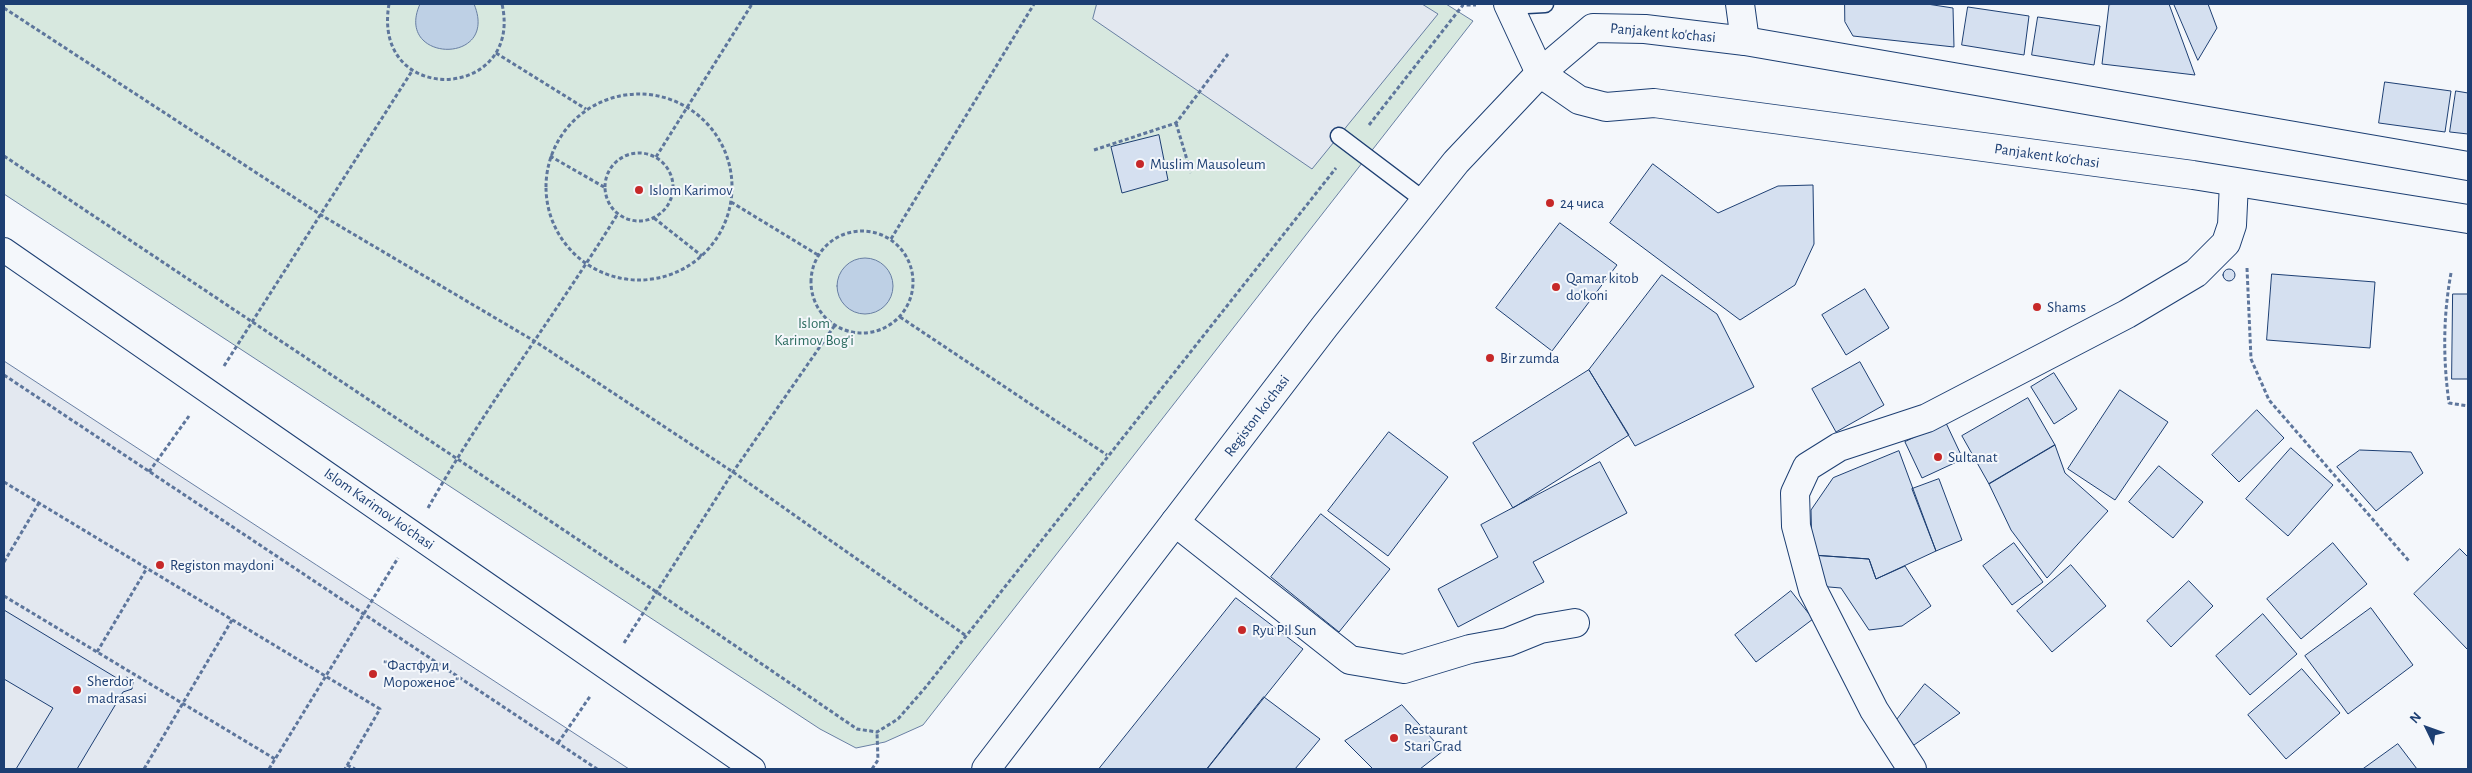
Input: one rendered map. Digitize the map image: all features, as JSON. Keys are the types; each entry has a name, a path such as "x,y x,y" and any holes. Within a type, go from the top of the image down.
{"main road":[{"path":"1740,4 1745,41"},
{"path":"1508,5 1540,73"},
{"name":"Panjakent ko'chasi","path":"2468,166 1745,41 1645,29 1593,28 1540,73 1579,100 1606,107 1654,103 2193,175 2468,219"},
{"name":"Registon ko'chasi","path":"986,769 1325,326 1456,162 1540,73"},
{"path":"1912,769 1874,710 1813,590 1796,526 1795,493 1807,467 1839,447 1927,418 2127,314 2196,273 2226,243 2232,225 2234,183"},
{"path":"1175,522 1350,660 1404,669 1470,649 1508,642 1540,629 1575,623"}],"street":[{"name":"Islom Karimov ko'chasi","path":"4,250 754,769"}],"lane":[{"path":"1508,5 1545,4"},
{"path":"1339,136 1425,201"}],"path":[{"path":"389,4 386,23 389,42 398,58 412,71 429,78 448,81 467,77 484,67 496,53 503,35 505,17 502,4"},
{"path":"656,157 686,106 752,4"},
{"path":"891,239 1034,4"},
{"path":"4,156 655,591 857,729 877,732 898,719 1463,5 1508,5"},
{"path":"4,8 321,215 536,342 733,472 965,635"},
{"path":"496,53 586,109"},
{"path":"1094,150 1176,122 1228,54"},
{"path":"252,323 412,71"},
{"path":"636,93 662,96 686,106 708,124 724,147 732,174 731,202 722,232 702,256 676,273 646,281 615,278 586,265 564,245 550,218 545,188 550,156 564,131 586,109 610,98 636,93"},
{"path":"1176,122 1191,173"},
{"path":"634,153 656,157 665,164 674,185 667,207 654,218 639,222 617,215 605,196 605,187 607,173 614,163 624,156 634,153"},
{"path":"550,156 605,187"},
{"path":"731,202 818,254"},
{"path":"269,769 362,614 414,534 456,459 536,342 617,215"},
{"path":"654,218 702,256"},
{"path":"863,230 878,233 891,239 904,252 912,267 913,285 910,302 900,317 885,328 869,332 851,332 835,325 822,313 814,298 811,281 818,254 835,239 848,232 863,230"},
{"path":"2226,243 2246,256 2251,359 2268,400 2409,562"},
{"path":"2451,274 2445,306 2445,373 2449,403 2468,406"},
{"path":"900,317 1108,454"},
{"path":"558,743 733,472 835,325"},
{"path":"4,375 597,769"},
{"path":"4,482 380,709 345,769"},
{"path":"4,562 39,503"},
{"path":"97,652 147,568"},
{"path":"4,596 275,760"},
{"path":"144,769 232,620"},
{"path":"872,769 878,760 877,732"},
{"path":"348,765 355,769"}],"green space":[{"name":"Islom Karimov Bog'i","path":"4,4 1446,4 1473,21 923,725 885,742 856,748 820,729 4,194"}],"shaded area":[{"path":"1097,4 1422,4 1438,14 1312,169 1093,19"},
{"name":"Registon maydoni","path":"4,361 629,769 4,769"}],"water":[{"path":"420,4 474,4 478,24 473,38 461,47 447,49 432,46 421,38 416,23"},
{"path":"865,258 876,260 885,266 891,275 893,286 891,297 885,306 876,312 865,314 854,312 845,306 839,297 837,286 839,275 845,266 854,260"}],"building":[{"path":"1845,4 1927,4 1953,8 1954,47 1853,36 1845,22"},
{"path":"2169,4 2195,75 2102,64 2109,5"},
{"path":"2174,4 2208,4 2217,28 2198,60"},
{"path":"1968,7 2029,16 2024,55 1962,45"},
{"path":"2038,17 2100,26 2094,65 2032,55"},
{"path":"2385,82 2451,91 2445,132 2379,123"},
{"path":"2456,91 2468,93 2468,134 2450,132"},
{"name":"Muslim Mausoleum","path":"1159,135 1168,180 1122,193 1111,147"},
{"path":"1653,164 1718,213 1778,186 1813,185 1814,244 1795,285 1740,320 1610,223"},
{"name":"Qamar kitob do'koni","path":"1560,223 1617,265 1552,351 1496,308"},
{"path":"2231,269 2234,270 2234,280 2227,281 2224,280 2223,273 2224,270"},
{"path":"2272,274 2375,282 2370,348 2267,340"},
{"path":"1662,275 1717,314 1754,387 1635,446 1589,370"},
{"path":"1865,289 1889,328 1846,355 1822,315"},
{"path":"2453,294 2468,294 2468,379 2452,379"},
{"path":"1860,362 1884,405 1836,432 1812,389"},
{"path":"1589,370 1629,435 1513,508 1473,443"},
{"path":"2054,373 2077,409 2054,424 2031,387"},
{"path":"2120,390 2168,422 2115,500 2068,469"},
{"path":"2028,398 2055,445 1989,484 1962,436"},
{"path":"2257,410 2284,438 2239,482 2212,455"},
{"path":"1946,423 1963,459 1922,478 1905,442"},
{"path":"1389,432 1448,477 1388,556 1328,511"},
{"path":"2055,445 2065,473 2108,511 2047,578 2011,530 1989,484"},
{"path":"2291,448 2333,485 2288,536 2246,499"},
{"path":"2360,450 2411,452 2423,473 2376,511 2337,467"},
{"path":"1899,451 1936,551 1876,579 1869,559 1812,555 1811,510 1833,478"},
{"path":"1600,462 1627,513 1533,562 1544,582 1458,627 1438,589 1498,557 1481,525"},
{"path":"2159,466 2203,502 2173,538 2129,502"},
{"path":"1939,479 1962,540 1936,551 1912,489"},
{"path":"1321,514 1390,569 1339,632 1271,577"},
{"path":"2014,543 2043,582 2012,605 1983,566"},
{"path":"2333,543 2367,584 2301,639 2267,599"},
{"path":"2460,549 2468,557 2468,650 2414,594"},
{"path":"1812,555 1869,559 1876,579 1905,566 1931,606 1902,626 1869,630 1841,588 1817,586"},
{"path":"2071,565 2106,606 2052,652 2017,611"},
{"path":"2189,581 2213,606 2171,647 2147,621"},
{"path":"1791,591 1813,619 1756,662 1735,635"},
{"path":"1236,598 1303,649 1207,769 1099,769"},
{"path":"2371,608 2413,665 2348,714 2305,656"},
{"name":"Sherdor madrasasi","path":"4,610 120,680 127,677 133,682 132,689 123,692 77,769 16,769 53,708 4,679"},
{"path":"2263,614 2297,654 2250,695 2216,656"},
{"path":"2302,669 2340,713 2286,759 2248,715"},
{"path":"1925,684 1960,713 1914,745 1892,726"},
{"path":"1264,697 1320,739 1295,769 1207,769"},
{"path":"1402,705 1443,751 1420,769 1373,769 1345,741"},
{"path":"2398,744 2417,769 2363,769"}],"place":[{"name":"Muslim Mausoleum","path":"1140,164"},
{"name":"Islom Karimov","path":"639,190"},
{"name":"24 чиса","path":"1550,203"},
{"name":"Qamar kitob do'koni","path":"1556,287"},
{"name":"Shams","path":"2037,307"},
{"name":"Bir zumda","path":"1490,358"},
{"name":"Sultanat","path":"1938,457"},
{"name":"Registon maydoni","path":"160,565"},
{"name":"Ryu Pil Sun","path":"1242,630"},
{"name":"\"Фастфуд и Мороженое\"","path":"373,674"},
{"name":"Sherdor madrasasi","path":"77,690"},
{"name":"Restaurant Stari Grad","path":"1394,738"}]}
